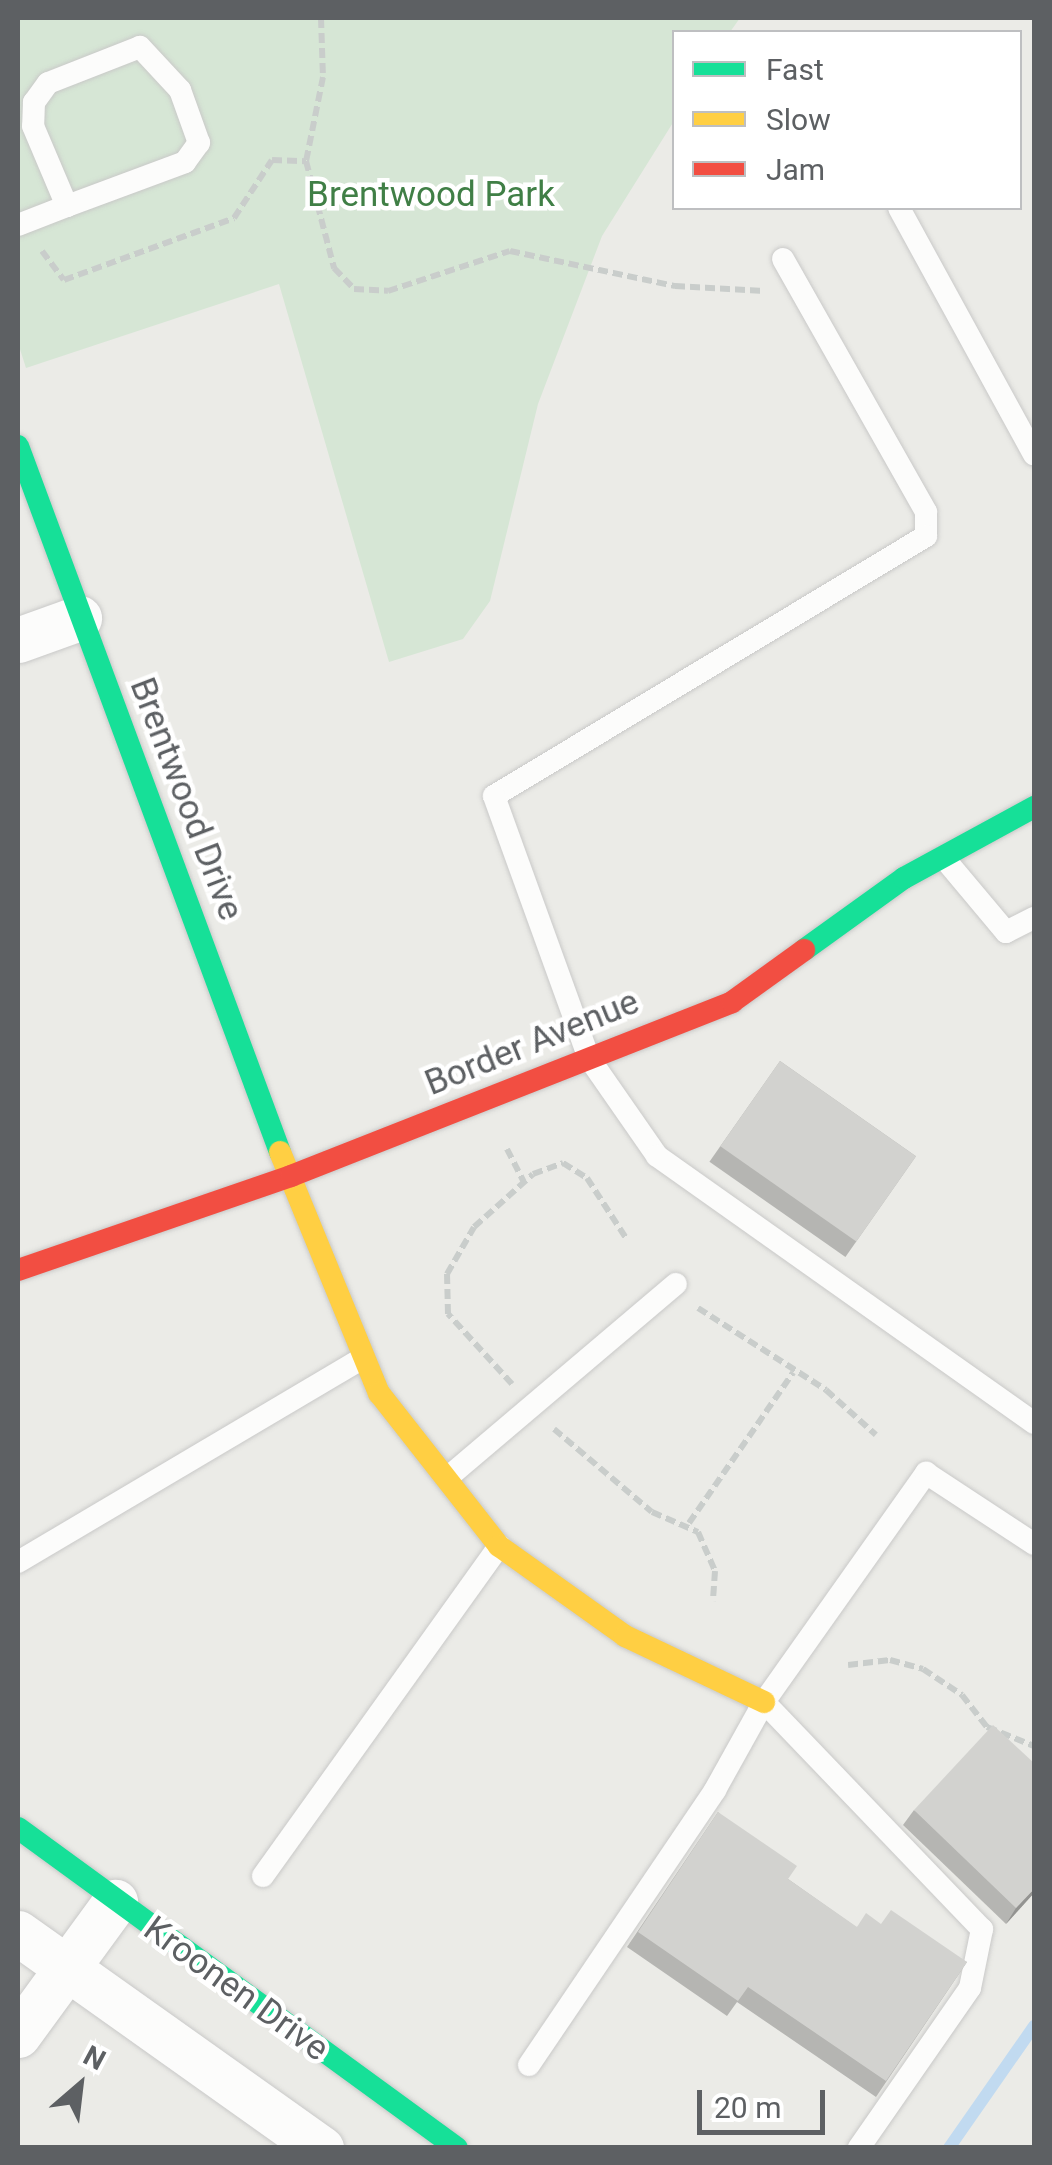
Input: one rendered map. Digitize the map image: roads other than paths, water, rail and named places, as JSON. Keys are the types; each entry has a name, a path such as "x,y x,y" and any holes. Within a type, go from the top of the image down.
{"street":[{"name":"Brentwood Drive","path":"18,446 79,618 362,1358 444,1480 499,1546 625,1636 764,1702"},
{"path":"18,640 79,618"},
{"name":"Border Avenue","path":"18,1270 291,1176 732,1002 943,857 1034,807"},
{"name":"Kroonen Drive","path":"18,1828 457,2148"},
{"path":"18,2034 115,1902"},
{"path":"18,1933 320,2148"}],"lane":[{"path":"18,225 185,162 199,143 180,90 140,47 48,83 34,102 32,126 68,206"},
{"path":"901,210 1034,455"},
{"path":"783,259 926,512 926,536 494,796 589,1058 678,1174 1034,1422"},
{"path":"943,857 1006,932 1034,918"},
{"path":"444,1480 676,1284"},
{"path":"18,1562 362,1358"},
{"path":"529,2065 716,1790 764,1702 926,1473 1034,1544"},
{"path":"263,1876 499,1546"},
{"path":"764,1702 982,1929 970,1988 859,2148"}],"waterway":[{"path":"949,2148 1034,2026"}],"park label":[{"name":"Brentwood Park","path":"431,195"}]}
